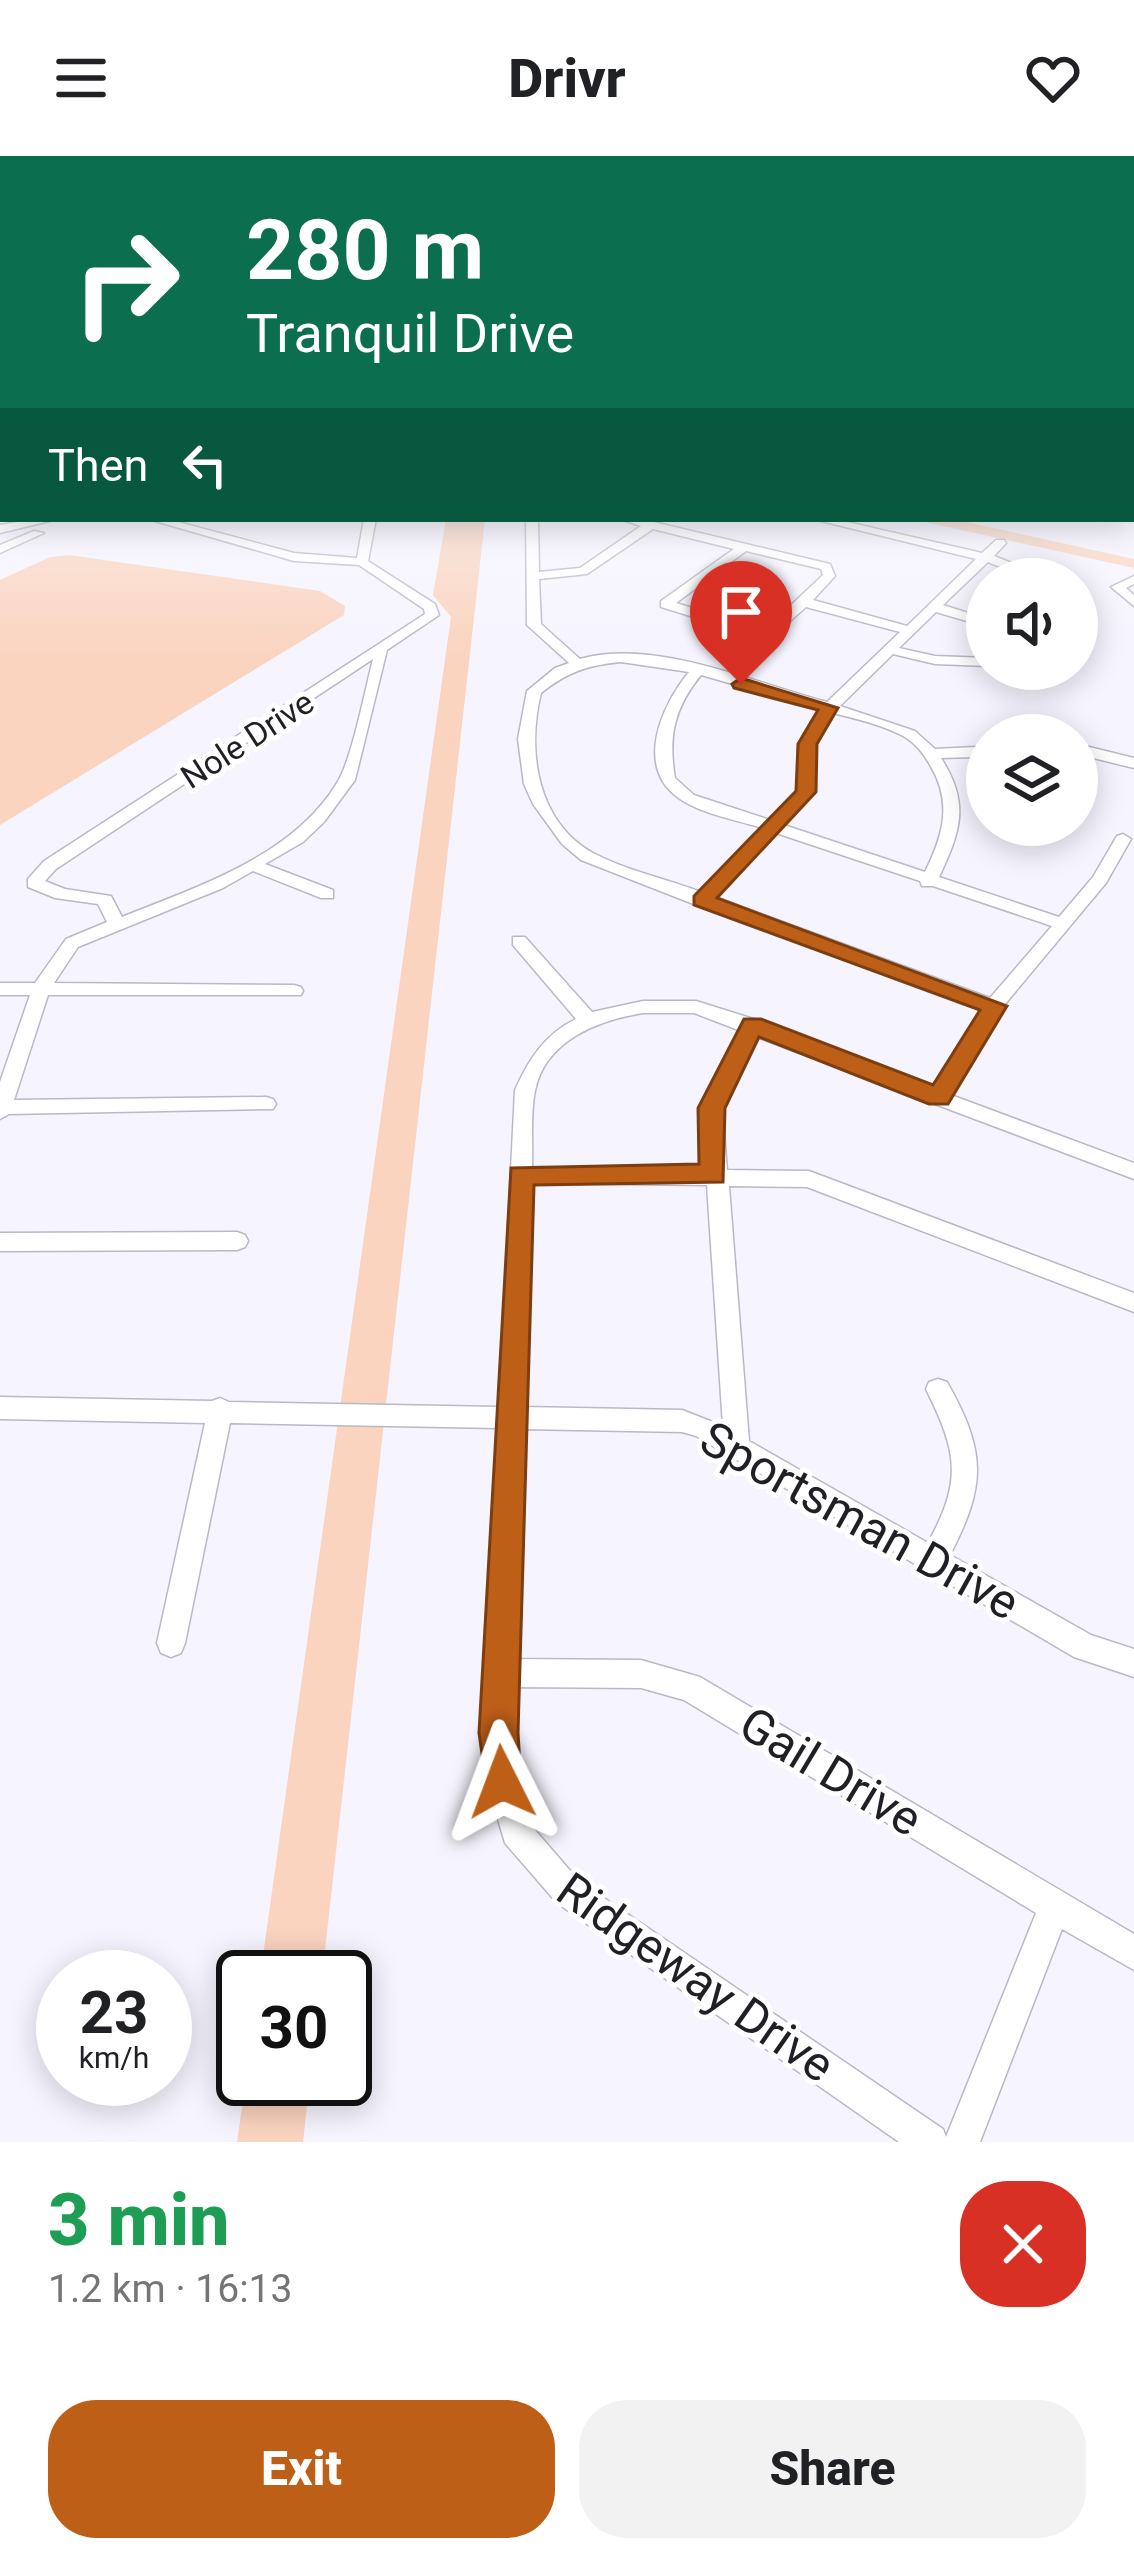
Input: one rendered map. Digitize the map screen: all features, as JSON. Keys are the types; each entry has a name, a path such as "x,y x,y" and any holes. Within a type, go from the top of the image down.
{"street":[{"path":"0,529 36,522"},
{"path":"165,522 294,557 362,562 369,522"},
{"path":"532,522 534,625 578,664"},
{"path":"638,522 744,547 832,572 775,627 752,631 666,604 744,547"},
{"path":"832,522 985,558 1000,543"},
{"path":"533,576 583,572 651,525"},
{"path":"0,549 38,533"},
{"name":"Nole Drive","path":"116,921 105,900 61,894 34,883 50,865 382,653 433,612 362,562"},
{"path":"702,901 806,792 807,744 829,708 966,575"},
{"path":"1134,580 1117,587 1134,602"},
{"path":"804,602 908,630"},
{"path":"932,606 966,617"},
{"path":"888,649 935,660 966,661"},
{"path":"266,1105 1,1108 41,988 72,943 254,865 297,839 347,780 382,653"},
{"path":"928,882 954,826 955,802 931,754 910,734 697,672 634,659 578,664 542,682 528,707 527,772 538,809 586,856 994,1006"},
{"path":"697,672 664,715 668,780 702,806 1064,924"},
{"path":"931,754 966,752"},
{"path":"1098,755 1134,764"},
{"path":"939,1097 994,1006 1064,924 1128,829"},
{"path":"254,865 327,894"},
{"path":"519,941 587,1019 669,1005 753,1025 1134,1171"},
{"path":"0,989 294,992"},
{"name":"Ridgeway Drive","path":"587,1019 563,1031 530,1072 520,1175 502,1672 502,1782 516,1832 532,1856 568,1892 930,2142"},
{"path":"737,1447 713,1174 712,1108 753,1025"},
{"path":"520,1175 788,1176 846,1189 1134,1303"},
{"path":"0,1242 237,1241"},
{"path":"934,1560 965,1495 970,1454 962,1428 938,1389"},
{"name":"Sportsman Drive","path":"0,1409 682,1420 1084,1647 1134,1663"},
{"path":"172,1643 220,1409"},
{"name":"Gail Drive","path":"502,1672 641,1674 691,1687 1134,1953"},
{"path":"962,2142 1055,1906"}],"shaded area":[{"path":"445,522 485,522 325,1950 264,1950 451,617 433,595"},
{"path":"925,522 967,522 1134,559 1134,568"},
{"path":"69,555 320,591 345,606 344,615 0,825 0,580 50,557"},
{"path":"242,2106 307,2106 303,2142 237,2142"}],"route":[{"path":"502,1782 498,1733 520,1175 713,1174 712,1108 718,1085 753,1025 939,1097 994,1006 702,901 806,792 807,744 829,708 741,684"}]}
